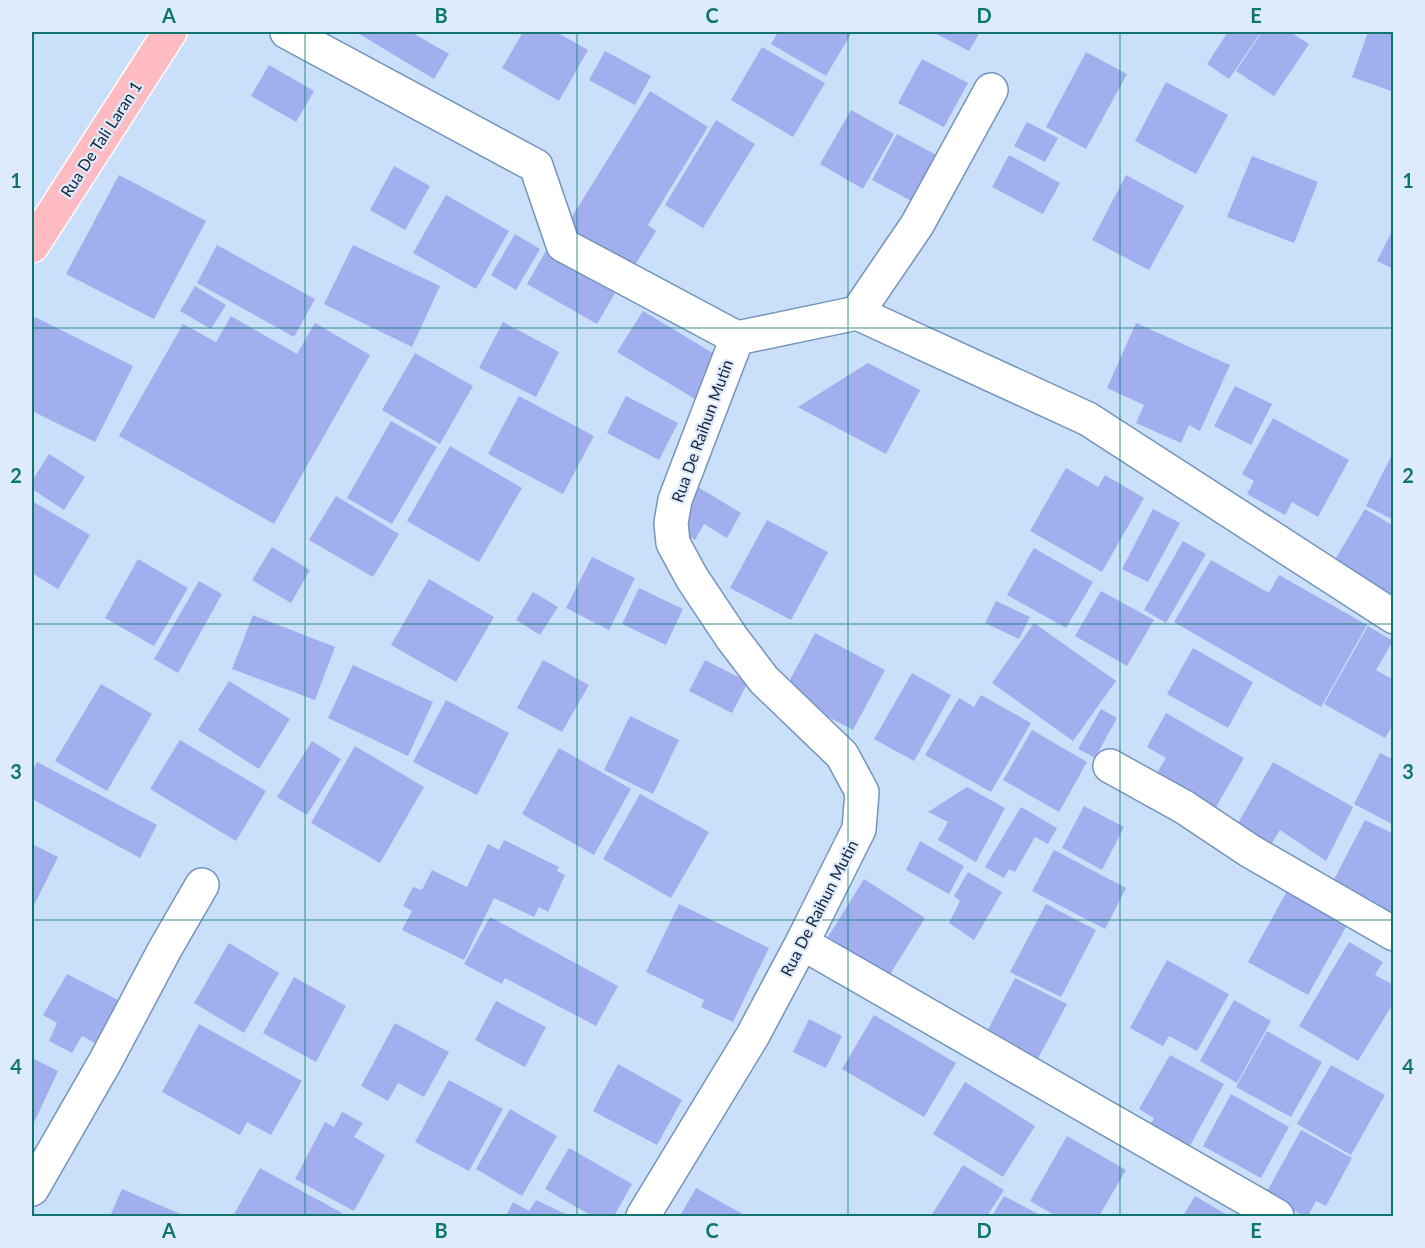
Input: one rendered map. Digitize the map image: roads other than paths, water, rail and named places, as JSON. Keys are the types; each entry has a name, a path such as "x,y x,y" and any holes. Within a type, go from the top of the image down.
{"main road":[{"name":"Rua De Tali Laran 1","path":"32,246 170,32"}],"street":[{"name":"Rua De Raihun Mutin","path":"287,32 536,166 562,245 737,338 675,501 671,523 673,543 692,578 732,638 764,680 842,755 862,792 859,829 753,1035 643,1216"},
{"path":"858,313 917,225 991,90"},
{"path":"737,338 858,313 1088,419 1394,617"},
{"path":"1110,765 1184,807 1250,851 1394,934"},
{"path":"32,1189 202,885"},
{"path":"802,943 1277,1216"}]}
